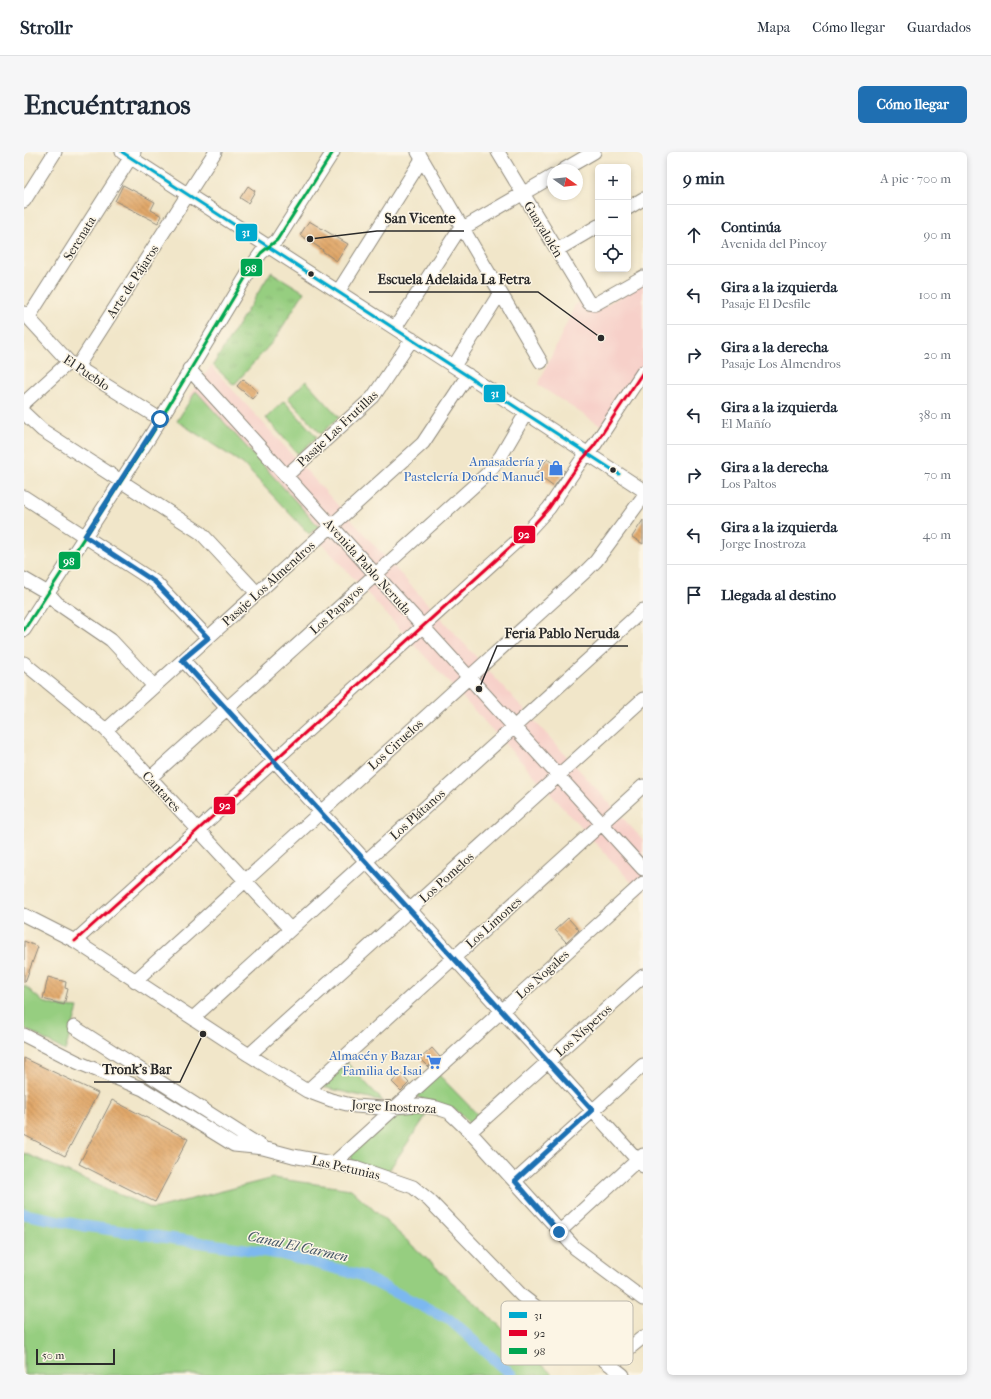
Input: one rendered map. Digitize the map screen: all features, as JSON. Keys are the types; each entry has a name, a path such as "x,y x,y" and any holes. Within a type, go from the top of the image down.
{"street":[{"path":"24,201 55,152"},
{"name":"Arte de Pájaros","path":"24,403 73,365 216,152"},
{"name":"Guayalolén","path":"498,152 591,304 595,304 643,277"},
{"path":"573,164 594,152"},
{"path":"24,630 160,419 256,260 268,246 276,240 331,153"},
{"path":"129,154 188,195 526,412 643,490"},
{"name":"Serenata","path":"26,316 129,154"},
{"path":"338,292 420,156 541,362"},
{"path":"395,328 454,237 462,228 547,179"},
{"path":"631,206 643,199"},
{"path":"557,250 595,228"},
{"path":"454,366 500,293"},
{"name":"El Pueblo","path":"26,316 73,365 160,419"},
{"name":"Pasaje Las Frutillas","path":"286,476 373,397 412,339"},
{"name":"Avenida Pablo Neruda","path":"189,369 643,869"},
{"path":"75,941 534,524 549,508 594,446 643,372"},
{"name":"Pasaje Los Almendros","path":"106,730 422,443 468,375"},
{"name":"Los Papayos","path":"150,778 488,472 501,456 526,412"},
{"path":"24,413 42,430 201,533 257,593"},
{"path":"24,497 155,582 208,638"},
{"name":"Los Ciruelos","path":"135,981 586,571 596,561 643,497"},
{"path":"24,579 48,593 57,603 111,640 154,686"},
{"name":"Los Plátanos","path":"192,1018 643,610"},
{"path":"182,660 548,1062 641,1161 559,1232"},
{"name":"Cantares","path":"24,663 106,730 290,930"},
{"name":"Los Pomelos","path":"249,1055 643,699"},
{"name":"Los Limones","path":"307,1091 643,786"},
{"name":"Los Nogales","path":"334,1163 643,882"},
{"name":"Jorge Inostroza","path":"24,916 75,941 249,1055 307,1091 355,1106 395,1108 418,1105 443,1110 454,1116 575,1248 643,1299"},
{"name":"Los Nísperos","path":"470,1132 643,976"},
{"path":"74,1026 263,1148"},
{"name":"Las Petunias","path":"24,1035 77,1062 143,1089 234,1145 263,1148 293,1156 358,1168 399,1181 421,1193 528,1301"},
{"path":"515,1181 643,1065"},
{"path":"633,1345 643,1337"},
{"name":"Las Petunias","path":"611,1365 623,1375"}],"shaded area":[{"path":"643,283 643,364 601,426 538,385 575,305 583,300 590,311 594,312"},
{"path":"211,366 643,840 643,895 188,397"}],"green space":[{"path":"271,272 304,292 275,339 234,385 213,365"},
{"path":"306,381 339,417 321,434 288,398"},
{"path":"196,391 319,527 309,534 243,464 177,421"},
{"path":"284,401 317,437 298,454 266,418"},
{"path":"24,985 43,1002 62,1007 78,1008 65,1051 24,1028"},
{"path":"346,1062 383,1101 318,1086"},
{"path":"437,1073 480,1117 471,1125 452,1108 424,1100 416,1095"},
{"path":"400,1116 426,1116 387,1173 352,1161 351,1153 390,1118"},
{"path":"24,1153 153,1209 273,1178 351,1189 501,1327 501,1365 542,1365 553,1375 24,1375"}],"building":[{"path":"123,185 155,202 151,210 162,216 158,223 115,201"},
{"path":"248,186 255,191 248,203 240,198"},
{"path":"309,221 348,244 337,261 300,235"},
{"path":"243,379 258,392 252,399 237,386"},
{"path":"547,459 565,471 554,487 536,474"},
{"path":"643,520 643,544 632,537"},
{"path":"568,918 579,930 566,942 555,930"},
{"path":"24,941 38,947 25,982 24,982"},
{"path":"48,977 66,982 65,988 68,989 64,1005 43,999"},
{"path":"432,1048 440,1057 428,1067 420,1059"},
{"path":"24,1058 98,1093 65,1156 24,1135"},
{"path":"401,1074 409,1083 401,1091 392,1082"},
{"path":"112,1100 188,1139 155,1202 79,1164"}],"waterway":[{"name":"Canal El Carmen","path":"24,1214 85,1226 280,1254 360,1275 450,1320 512,1375"}],"transit line":[{"name":"31","path":"122,152 619,474"},
{"name":"98","path":"24,630 151,435 256,260 261,253 277,240 333,152"},
{"name":"92","path":"75,941 527,532 549,508 581,461 594,446 643,372"}],"place":[{"name":"San Vicente","path":"310,239"},
{"name":"Escuela Adelaida La Fetra","path":"601,338"},
{"name":"Amasadería y Pastelería Donde Manuel","path":"556,468"},
{"name":"Feria Pablo Neruda","path":"479,689"},
{"name":"Tronk's Bar","path":"203,1034"},
{"name":"Almacén y Bazar Familia de Isai","path":"434,1062"}],"route":[{"path":"160,419 85,536 155,582 208,638 182,660 592,1110 515,1181 559,1232"}]}
